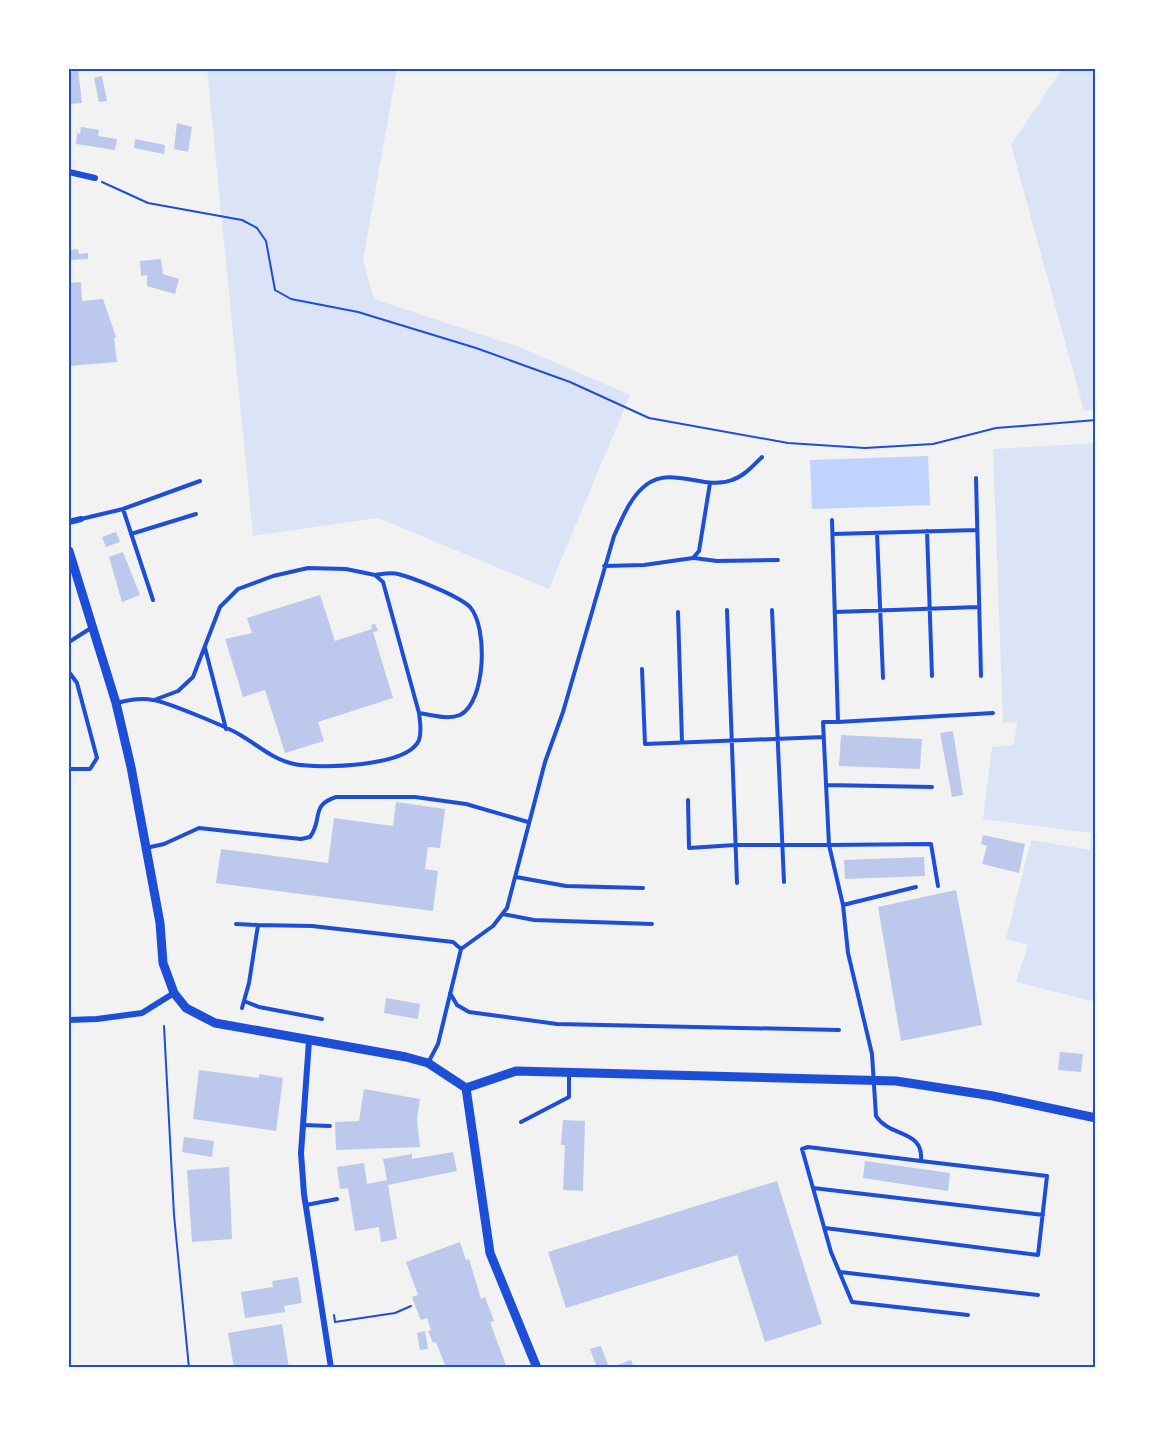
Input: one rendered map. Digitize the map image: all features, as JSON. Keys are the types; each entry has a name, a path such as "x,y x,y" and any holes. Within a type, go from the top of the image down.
{"street":[{"path":"69,172 95,178"},
{"path":"69,522 81,519"},
{"path":"69,551 116,703 160,923 163,963 174,993 186,1008 215,1023 428,1063 466,1088 489,1253 537,1368"},
{"path":"69,1020 142,1013 174,993"},
{"path":"309,1041 301,1153 305,1205 331,1368"},
{"path":"466,1088 516,1071 874,1079 993,1096 1096,1118"}],"lane":[{"path":"428,1063 438,1044 461,949 477,939 507,908 528,822 563,712 604,566 625,512 637,493 647,483 660,477 710,483 731,481 745,473 762,457"},
{"path":"976,478 981,676"},
{"path":"81,519 123,509 200,481"},
{"path":"693,558 699,551 710,483"},
{"path":"123,509 153,600"},
{"path":"131,534 196,514"},
{"path":"832,520 838,722"},
{"path":"833,534 977,530"},
{"path":"927,531 932,676"},
{"path":"877,533 883,678"},
{"path":"604,566 644,565 693,558 717,561 778,560"},
{"path":"116,703 154,700 178,691 193,677 220,607 238,590 273,576 308,568 346,569 375,575 397,573 460,600 470,608 478,622 483,644 478,682 472,702 459,715 446,717 419,713"},
{"path":"154,700 241,735 264,752 292,764 334,765 382,760 399,757 412,750 421,730 419,713 383,582 375,575"},
{"path":"835,612 979,607"},
{"path":"727,610 736,883"},
{"path":"772,610 784,882"},
{"path":"678,612 682,742"},
{"path":"69,642 94,627"},
{"path":"205,647 226,729"},
{"path":"642,669 645,744 824,737"},
{"path":"69,672 77,683 97,758 90,769 69,769"},
{"path":"921,1161 922,1150 916,1140 880,1123 876,1116 872,1054 848,953 843,905 830,845 823,722 993,713"},
{"path":"826,785 932,787"},
{"path":"146,848 164,844 199,828 301,839 310,837 315,831 320,806 325,801 336,797 415,797 466,804 528,822"},
{"path":"688,800 689,848 735,845 931,844 938,886"},
{"path":"516,877 567,886 643,888"},
{"path":"843,905 916,887"},
{"path":"503,914 534,920 652,924"},
{"path":"236,924 400,934 453,942 461,949"},
{"path":"242,1008 258,925"},
{"path":"450,993 457,1005 469,1012 557,1024 839,1030"},
{"path":"244,1001 259,1007 321,1019"},
{"path":"521,1122 569,1097 569,1073"},
{"path":"303,1125 330,1126"},
{"path":"825,1228 1038,1255 1047,1176 808,1147 802,1149 825,1228 852,1302 968,1315"},
{"path":"813,1188 1043,1215"},
{"path":"305,1205 337,1199"},
{"path":"840,1272 1038,1295"}],"path":[{"path":"95,178 148,203 242,220 257,228 266,241 275,290 291,299 358,312 476,348 570,382 649,418 788,443 865,448 933,444 996,428 1096,420"},
{"path":"164,1026 174,1215 189,1368"},
{"path":"334,1315 335,1322 395,1313 411,1306"}],"shaded area":[{"path":"207,69 397,69 363,260 374,299 522,348 630,395 549,589 378,518 253,536"},
{"path":"1062,69 1096,69 1096,410 1084,411 1011,145"},
{"path":"1096,443 1096,1002 1016,982 1028,945 1006,939 1031,840 1090,850 1091,833 983,819 992,747 1014,745 1017,722 1003,723 993,449"}],"water":[{"path":"928,456 930,505 812,509 810,460"}],"building":[{"path":"69,69 78,69 82,103 69,104"},
{"path":"102,76 107,101 99,102 94,78"},
{"path":"177,123 192,127 188,152 174,149"},
{"path":"81,127 99,130 98,136 117,139 115,150 76,144 77,133 80,134"},
{"path":"135,139 165,145 164,154 134,148"},
{"path":"78,249 79,254 88,253 88,259 69,260 69,250"},
{"path":"161,259 163,274 179,279 175,294 147,286 147,275 141,276 140,261"},
{"path":"81,282 82,301 103,299 116,337 114,338 117,362 69,366 69,283"},
{"path":"116,532 120,542 106,547 102,537"},
{"path":"123,552 140,595 122,602 109,557"},
{"path":"320,595 335,641 372,629 371,625 375,624 378,631 373,632 393,698 318,722 324,741 285,753 265,690 243,697 225,639 252,633 247,618"},
{"path":"953,731 963,795 952,797 940,733"},
{"path":"841,735 922,739 920,769 839,766"},
{"path":"396,802 445,809 440,848 428,847 425,869 438,871 433,911 216,883 221,849 328,863 334,818 393,826"},
{"path":"983,835 1025,844 1019,873 982,864 987,846 981,844"},
{"path":"924,857 925,876 845,879 844,860"},
{"path":"956,890 982,1025 901,1041 878,907"},
{"path":"386,998 420,1004 418,1019 384,1013"},
{"path":"1060,1052 1083,1054 1081,1072 1058,1070"},
{"path":"199,1070 259,1078 259,1074 283,1078 276,1131 193,1119"},
{"path":"364,1089 420,1099 417,1119 420,1147 336,1150 335,1122 359,1121"},
{"path":"563,1120 585,1121 583,1191 563,1190 565,1145 561,1145"},
{"path":"184,1137 214,1141 212,1157 182,1152"},
{"path":"453,1152 457,1171 388,1185 397,1239 381,1242 379,1227 355,1231 348,1188 340,1189 337,1167 364,1163 367,1184 387,1180 383,1159 412,1154 412,1159"},
{"path":"865,1161 950,1173 948,1191 863,1178"},
{"path":"229,1167 232,1239 192,1242 187,1170"},
{"path":"777,1181 822,1324 765,1342 737,1255 566,1308 548,1252"},
{"path":"460,1242 466,1260 469,1259 481,1299 485,1297 494,1321 490,1322 507,1368 446,1368 436,1342 433,1343 428,1331 431,1330 427,1318 421,1320 412,1297 418,1295 406,1262"},
{"path":"298,1277 302,1303 284,1306 285,1312 245,1318 241,1292 273,1287 272,1281"},
{"path":"282,1324 289,1368 234,1368 228,1333"},
{"path":"425,1331 428,1349 420,1350 417,1333"},
{"path":"601,1346 608,1365 597,1368 590,1349"},
{"path":"631,1360 634,1368 609,1368"}]}
